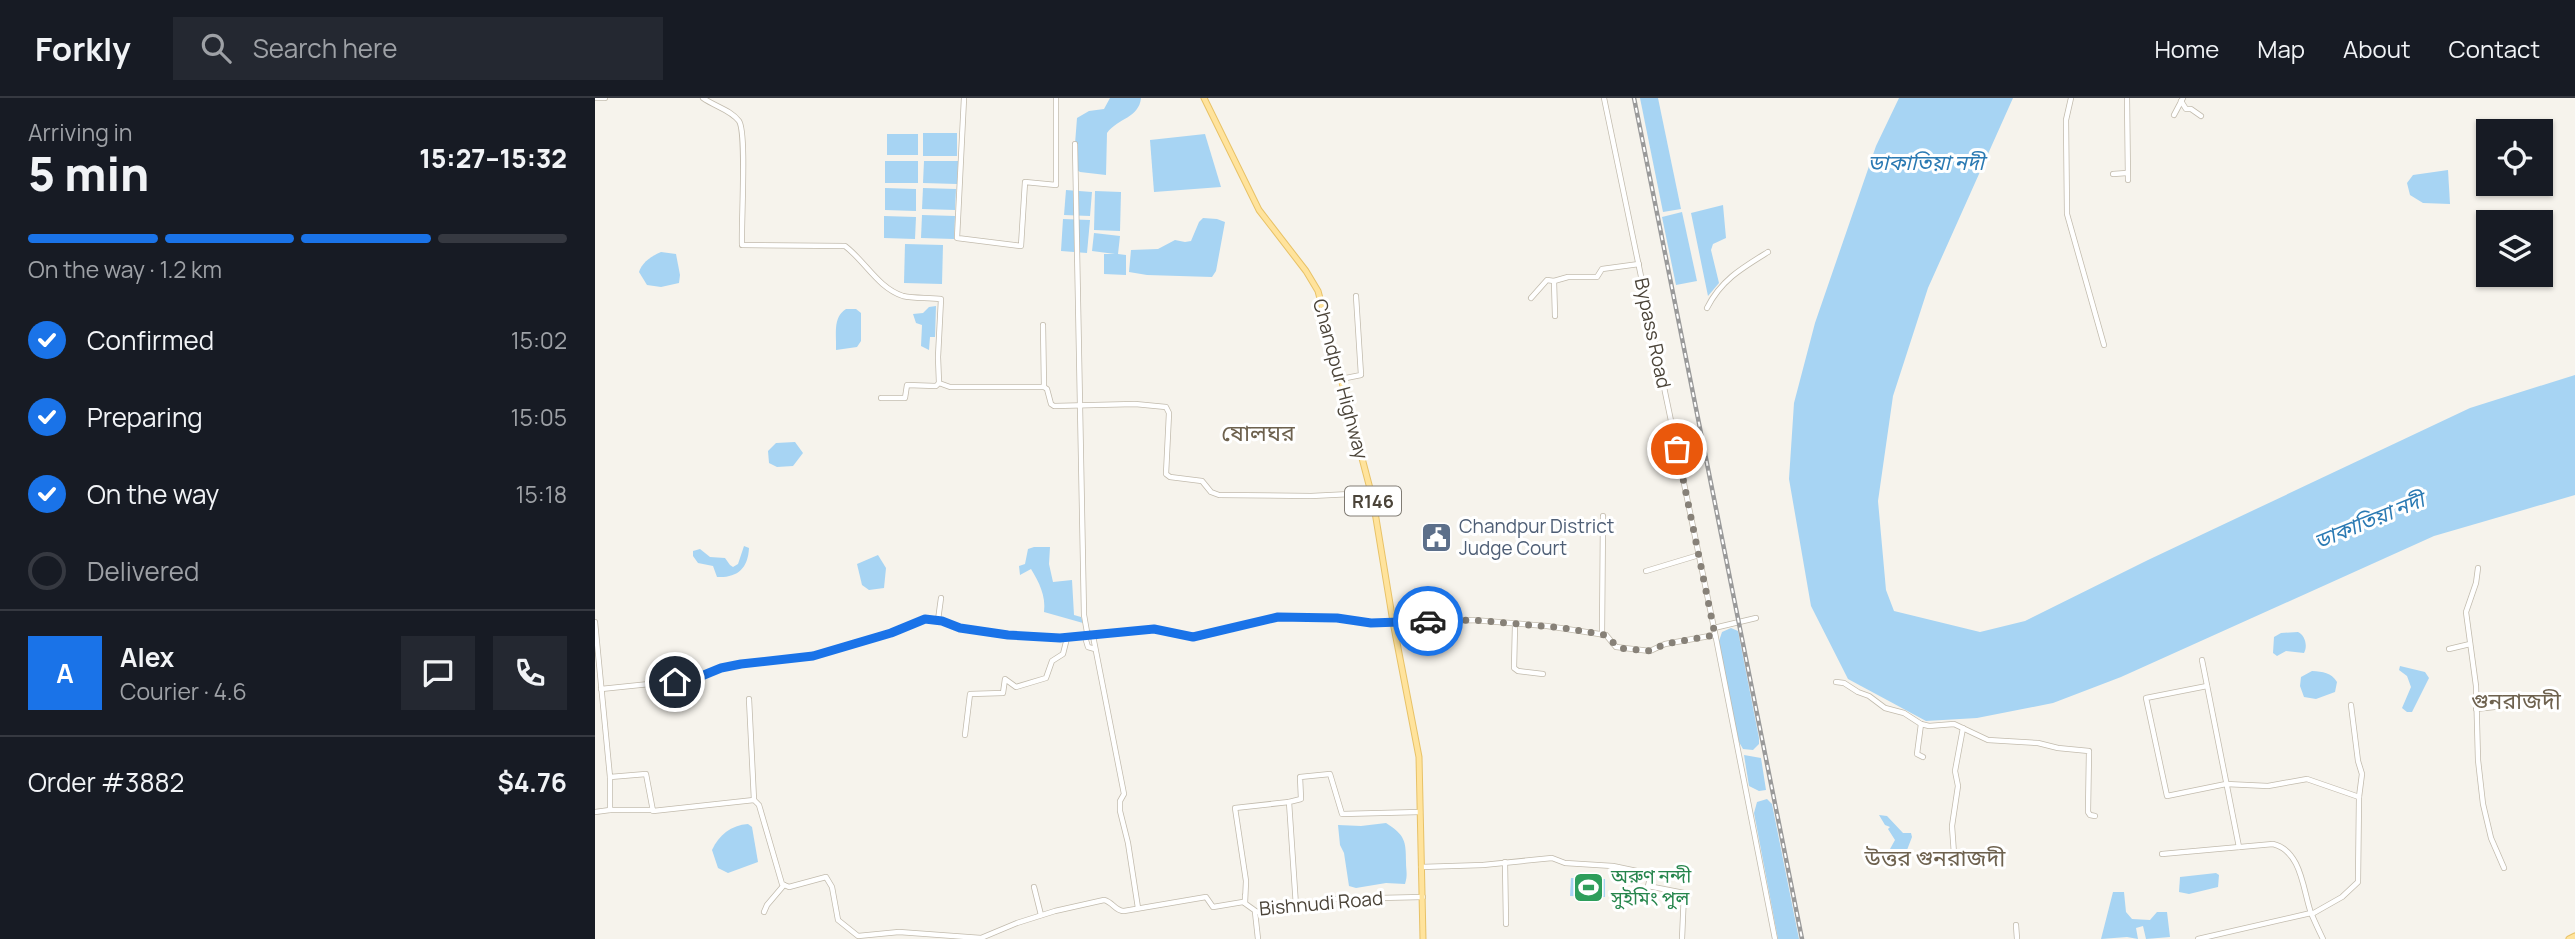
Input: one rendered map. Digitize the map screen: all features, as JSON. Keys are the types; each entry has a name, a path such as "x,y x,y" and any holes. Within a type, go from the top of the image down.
{"main road":[{"name":"Chandpur Highway","path":"1204,98 1259,210 1318,291 1371,493 1419,757 1423,939"},
{"path":"2568,939 2575,936"}],"street":[{"path":"595,98 605,98"},
{"path":"703,98 732,115 741,124 744,138 742,245 845,246 864,267 897,294 941,299 939,383"},
{"path":"964,98 957,238 1021,246 1025,182 1056,185 1056,98"},
{"name":"Bypass Road","path":"1604,98 1714,628 1775,939"},
{"path":"2071,98 2066,120 2067,214 2104,345"},
{"path":"2127,98 2128,180"},
{"path":"2174,115 2182,99"},
{"path":"2182,99 2186,109 2191,109 2201,116"},
{"path":"1075,144 1084,615 1087,632 1093,636 1123,794 1120,811 1138,908"},
{"path":"2113,174 2127,173"},
{"path":"1707,308 1717,290 1741,269 1768,251"},
{"path":"1531,298 1547,280 1554,281 1568,276 1597,277 1602,269 1639,264"},
{"path":"1554,281 1555,316"},
{"path":"1341,379 1361,375 1356,296"},
{"path":"1044,325 1044,387 1053,406 1135,404 1167,407 1166,474 1170,477 1202,481 1215,494 1311,496 1371,493"},
{"path":"939,383 950,387 1044,387"},
{"path":"881,398 905,398 907,385 936,386 939,383"},
{"path":"1602,635 1603,516"},
{"path":"1646,571 1699,555"},
{"path":"2478,568 2466,612 2476,686 2477,745 2483,804 2491,838 2504,868"},
{"path":"938,620 941,598"},
{"path":"601,690 688,680 741,664 813,656 891,633 917,621 938,620 960,628 1008,635 1067,638 1154,629 1193,637 1278,617 1337,618 1371,623 1473,620 1547,626 1609,636 1616,647 1650,651 1665,644 1715,635"},
{"path":"1714,628 1756,618"},
{"path":"595,622 610,777 610,810"},
{"path":"1515,625 1514,668 1518,671 1543,674"},
{"path":"1085,637 1088,647 1095,649"},
{"path":"965,735 970,694 1003,693 1005,680 1016,687 1047,678 1052,661 1063,654 1067,638"},
{"path":"2449,649 2470,644"},
{"path":"2202,660 2239,847"},
{"path":"1836,682 1844,683 1885,708 1904,713 1921,724 1930,726 1945,723 1963,727 1988,740 2038,743 2089,751 2088,812 2095,816"},
{"path":"2207,685 2146,698 2167,796 2226,784 2268,786 2307,779 2359,797"},
{"path":"749,699 754,800 759,805 784,886 764,912"},
{"path":"2476,709 2531,703"},
{"path":"2198,939 2311,913 2342,897 2358,881 2359,797 2362,774 2351,705"},
{"path":"1921,724 1917,756 1923,757"},
{"path":"1954,854 1952,826 1958,786 1955,771 1963,727"},
{"path":"610,777 615,779 646,774 652,810"},
{"path":"1245,903 1246,881 1234,810 1238,807 1301,799 1300,776 1330,774 1342,814 1420,812"},
{"path":"595,812 656,811 754,800"},
{"path":"1289,802 1296,906"},
{"path":"2162,855 2273,844 2285,848 2301,878 2311,913 2323,939"},
{"path":"1421,867 1552,858 1565,863 1613,866 1651,874 1648,886 1684,893 1682,939"},
{"path":"1505,862 1506,924"},
{"name":"Bishnudi Road","path":"784,886 826,877 832,887 838,920 858,936 899,932 961,938 989,936 1041,915 1104,901 1111,902 1120,911 1206,897 1213,906 1245,903 1255,912 1334,899 1423,897"},
{"path":"1034,887 1041,915"},
{"path":"1245,895 1245,903"},
{"path":"1255,912 1258,939"},
{"path":"2016,925 2017,939"}],"water":[{"path":"1110,98 1141,98 1136,110 1107,133 1106,175 1080,172 1077,170 1075,144 1077,118 1089,111 1104,109"},
{"path":"1640,98 1658,98 1681,209 1663,212"},
{"name":"ডাকাতিয়া নদী","path":"1899,98 2013,98 1928,288 1893,396 1878,501 1886,590 1894,611 1980,632 2025,621 2470,408 2575,375 2575,495 2434,536 2121,677 2053,703 1977,718 1926,721 1848,679 1811,606 1789,479 1794,403 1815,323 1876,146"},
{"path":"923,133 957,133 957,156 923,156"},
{"path":"887,134 918,134 918,155 887,155"},
{"path":"1205,134 1221,187 1154,192 1150,140"},
{"path":"885,161 918,161 918,183 885,183"},
{"path":"924,161 958,161 957,184 923,183"},
{"path":"2448,170 2450,204 2423,203 2410,195 2407,183 2413,175"},
{"path":"885,188 916,189 916,211 885,210"},
{"path":"923,188 956,189 955,210 922,209"},
{"path":"1066,190 1092,192 1090,216 1064,215"},
{"path":"1095,191 1121,192 1120,231 1094,230"},
{"path":"1723,205 1726,238 1713,244 1711,250 1719,283 1708,296 1691,213"},
{"path":"1682,212 1697,281 1676,285 1662,217"},
{"path":"922,215 955,216 954,239 921,238"},
{"path":"884,216 916,217 915,239 884,238"},
{"path":"1203,218 1225,222 1216,271 1212,277 1129,272 1131,250 1158,249 1175,240 1191,241"},
{"path":"1063,219 1090,220 1087,253 1061,251"},
{"path":"1094,233 1120,236 1118,254 1126,255 1126,275 1104,274 1104,254 1115,254 1092,251"},
{"path":"905,244 943,245 942,284 904,283"},
{"path":"661,252 676,254 679,283 661,287 647,285 639,272 640,268"},
{"path":"936,306 935,337 930,337 929,350 921,346 922,325 916,323 913,314 923,313 929,307"},
{"path":"846,309 856,309 861,313 861,341 857,347 836,350 837,322"},
{"path":"795,442 803,453 793,466 777,467 769,463 768,451 776,443"},
{"path":"744,546 749,548 744,567 730,576 717,577 713,566 698,563 693,556 693,551 700,549 710,557 725,558 733,567 738,564"},
{"path":"1050,547 1049,564 1053,582 1072,580 1074,615 1081,617 1083,623 1044,612 1041,589 1031,569 1020,575 1019,566 1025,564 1028,549"},
{"path":"878,555 886,568 884,588 869,590 862,585 857,564"},
{"path":"1731,628 1738,631 1759,738 1759,744 1753,750 1743,749 1739,742 1718,644 1722,632"},
{"path":"2298,632 2305,641 2304,653 2286,651 2277,656 2273,653 2274,637 2281,633"},
{"path":"2400,666 2425,672 2429,678 2412,712 2402,708 2411,687 2407,676 2399,670"},
{"path":"2312,671 2332,676 2337,682 2335,692 2316,699 2304,697 2300,686 2301,677"},
{"path":"1744,755 1761,758 1766,790 1759,791 1749,786"},
{"path":"1767,799 1772,804 1799,939 1778,939 1754,813 1757,802"},
{"path":"1879,815 1887,816 1903,833 1911,833 1907,850 1885,859 1883,853 1890,849 1895,840 1888,829 1890,827 1885,825"},
{"path":"1386,823 1401,835 1405,844 1405,884 1386,883 1356,888 1349,886 1338,825"},
{"path":"748,824 752,827 758,862 728,873 718,868 712,850 715,845 722,835 731,829"},
{"path":"2216,873 2219,875 2218,887 2189,894 2179,892 2180,877"},
{"name":"অরুণ নন্দী সুইমিং পুল","path":"1571,878 1605,879 1605,897 1570,896"},
{"path":"2113,892 2124,892 2126,912 2132,919 2150,920 2157,912 2167,912 2170,937 2146,939 2143,926 2136,928 2138,939 2101,939"}],"railway":[{"path":"1634,98 1802,939"}],"way so far":[{"path":"1428,621 1473,620 1564,628 1609,636 1619,648 1650,651 1665,644 1715,635 1677,449"}],"place":[{"name":"Chandpur District Judge Court","path":"1436,537"},
{"name":"অরুণ নন্দী সুইমিং পুল","path":"1588,887"}],"district":[{"name":"ষোলঘর","path":"1258,432"},
{"name":"গুনরাজদী","path":"2516,700"},
{"name":"উত্তর গুনরাজদী","path":"1935,857"}],"route":[{"path":"675,682 741,664 813,656 891,633 925,619 942,621 960,628 1008,635 1060,638 1154,629 1193,637 1278,617 1337,618 1371,623 1428,621"}]}
